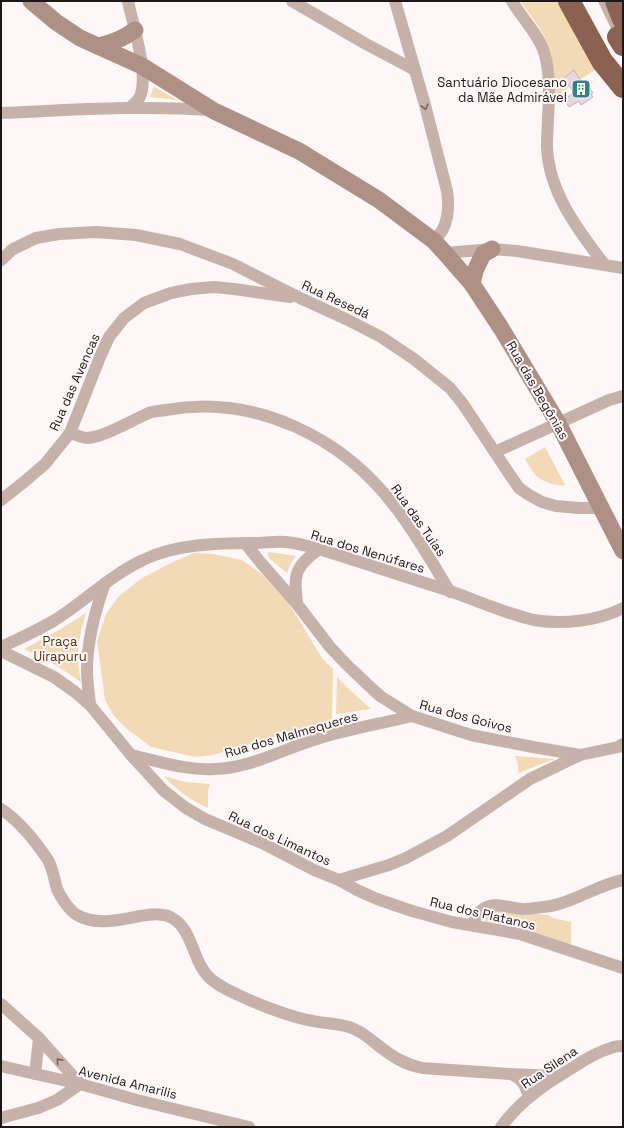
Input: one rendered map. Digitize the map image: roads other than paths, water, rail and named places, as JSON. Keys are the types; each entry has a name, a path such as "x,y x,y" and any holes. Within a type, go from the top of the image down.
{"highway":[{"path":"569,1 602,61 623,87"},
{"path":"583,1 623,65"},
{"path":"616,1 622,35"}],"main road":[{"name":"Rua das Begônias","path":"31,1 56,22 80,38 142,66 214,110 299,151 379,200 440,247 472,284 501,328 558,423 621,544"},
{"path":"98,46 118,40 135,30"},
{"path":"472,284 475,271 483,254 492,249"}],"street":[{"path":"128,1 142,66 141,94 137,101 129,108"},
{"path":"292,1 414,70"},
{"path":"395,1 448,191 449,204 440,247 492,249 535,253 623,268"},
{"path":"512,1 518,12 535,34 544,52 548,72 549,99 547,147 550,172 556,191 590,246 604,264"},
{"path":"1,113 129,108 214,110"},
{"name":"Rua Resedá","path":"1,260 13,249 36,238 59,234 96,232 136,235 180,244 233,264 382,337 414,359 450,388 463,404 508,472 520,488 529,495 542,502 556,506 602,508"},
{"name":"Rua das Avencas","path":"1,500 45,464 70,433 109,337 124,318 144,303 171,293 191,288 214,287 300,298"},
{"path":"495,452 609,400 623,396"},
{"name":"Rua das Tuias","path":"70,433 86,438 104,434 150,413 180,407 209,406 245,410 277,418 307,432 331,446 353,462 375,483 396,507 450,592"},
{"name":"Rua dos Nenúfares","path":"105,583 144,559 168,551 219,544 286,542 319,549 534,620 551,622 586,620 611,614 623,608"},
{"name":"Rua dos Goivos","path":"245,543 297,604 330,647 346,664 380,696 412,716 471,734 580,755 606,750 623,744"},
{"path":"297,604 295,586 298,569 306,559 319,549"},
{"path":"1,647 55,620 105,583"},
{"path":"90,705 87,671 88,651 91,627 105,583"},
{"name":"Rua dos Limantos","path":"1,651 54,677 75,692 90,705 131,755 164,791 186,808 205,819 262,843 314,870 339,880 390,865 406,858 447,836 530,779 580,755"},
{"name":"Rua dos Malmequeres","path":"131,755 198,769 233,767 346,730 412,716"},
{"path":"1,809 14,818 48,860 54,872 60,894 77,915 92,920 106,921 151,914 172,917 182,926 190,940 202,970 224,989 299,1018 352,1028 363,1033 394,1057 409,1065 422,1068 559,1076"},
{"name":"Rua dos Platanos","path":"339,880 357,890 412,911 520,934 623,968"},
{"path":"472,925 479,913 484,908 491,905 523,909 556,905 603,886 623,880"},
{"path":"1,1004 39,1038 80,1084 57,1100 38,1108 1,1118"},
{"path":"35,1074 39,1038"},
{"name":"Rua Silena","path":"501,1127 510,1115 529,1097 559,1076 591,1055 612,1047 623,1046"},
{"name":"Avenida Amarilis","path":"1,1066 80,1084 137,1100 249,1127"},
{"path":"510,1074 522,1080 529,1097"}],"lane":[{"path":"601,1 622,35"}],"place":[{"name":"Santuário Diocesano da Mãe Admirável","path":"581,89"}],"park label":[{"name":"Praça Uirapuru","path":"60,648"}]}
